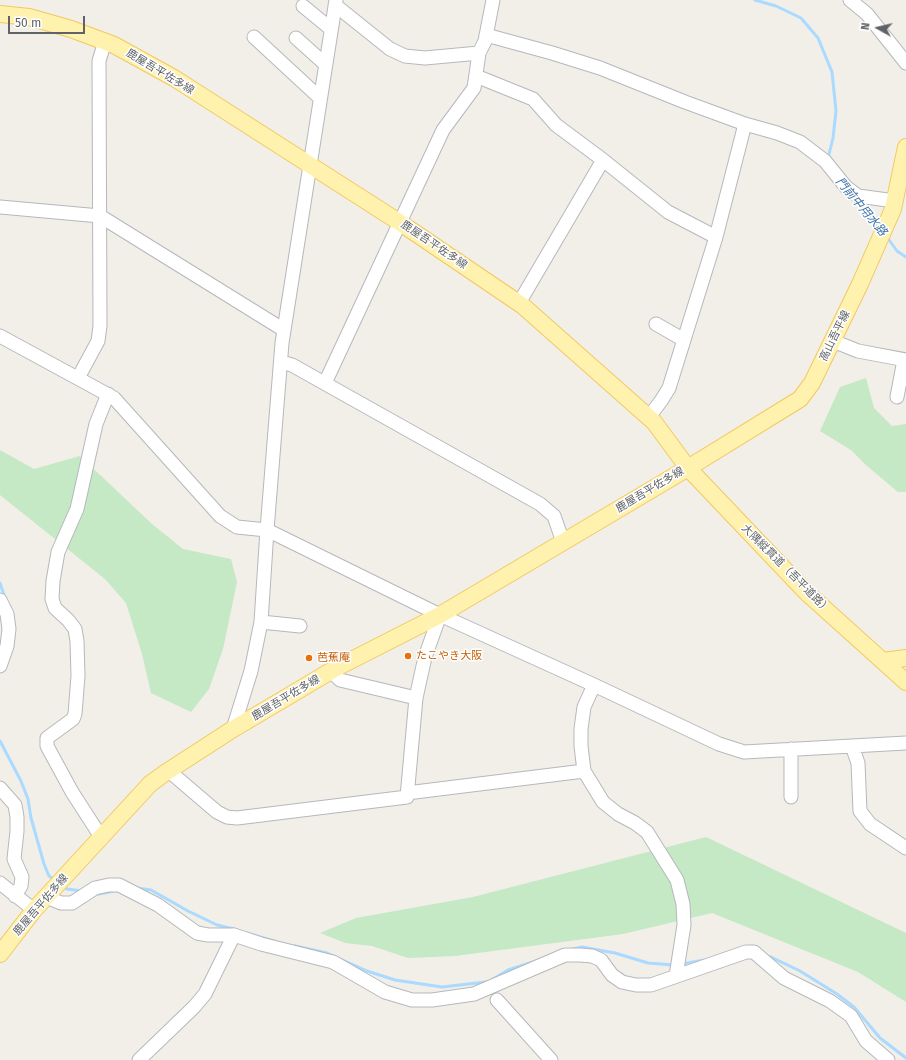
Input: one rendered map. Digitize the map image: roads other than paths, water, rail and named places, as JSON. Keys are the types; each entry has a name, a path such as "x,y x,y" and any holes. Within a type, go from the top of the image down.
{"main road":[{"name":"鹿屋吾平佐多線","path":"0,14 29,17 71,29 114,45 174,78 309,166 399,222 519,303 654,422 688,468 440,615 331,671 233,729 150,784 34,910 0,954"},
{"name":"高山吾平線","path":"688,468 800,399 812,383 898,202 906,147"},
{"name":"大隅縦貫道（吾平道路）","path":"688,468 806,592 906,682"},
{"path":"883,660 906,658"}],"street":[{"path":"325,383 443,130 474,88 479,53 485,41 493,0"},
{"path":"850,0 867,14 906,63"},
{"path":"335,2 390,49 405,56 425,58 479,53"},
{"path":"233,729 251,672 261,622 267,530 284,330 335,2"},
{"path":"303,6 331,29"},
{"path":"486,35 600,68 685,102 800,142 825,161 846,187 858,196 898,202"},
{"path":"254,37 320,98"},
{"path":"296,38 325,64"},
{"path":"78,378 98,342 100,326 99,61 105,41"},
{"path":"476,76 533,99 556,125 604,160 668,212 716,236"},
{"path":"648,418 661,402 669,388 716,236 745,124"},
{"path":"519,303 604,160"},
{"path":"0,207 100,216 284,330"},
{"path":"656,324 684,340"},
{"path":"0,336 114,398 220,516 237,527 267,530 440,615 719,744 744,752 906,743"},
{"path":"833,341 858,351 905,360 903,381 897,397"},
{"path":"281,362 292,365 325,383 540,504 554,516 563,542"},
{"path":"101,837 72,792 47,746 47,738 73,719 75,714 78,676 77,641 75,629 55,608 52,599 52,581 58,552 77,509 96,424 108,394"},
{"path":"0,600 7,614 8,628 7,646 0,666"},
{"path":"169,771 217,812 227,817 237,818 407,797 416,698 425,657 440,615"},
{"path":"261,622 300,626"},
{"path":"331,671 340,680 416,698"},
{"path":"594,685 584,707 581,729 581,746 584,771 603,802 618,814 636,823 647,832 677,880 683,904 684,925 676,976"},
{"path":"852,746 858,763 860,811 870,824 906,848"},
{"path":"791,749 791,797"},
{"path":"407,794 584,771"},
{"path":"0,788 14,805 17,817 14,859 22,876 22,886 15,896"},
{"path":"0,883 34,910"},
{"path":"46,897 61,903 72,903 95,888 109,885 119,885 158,904 197,933 208,935 234,935 261,944 333,962 385,992 412,1000 432,1000 474,994 565,955 592,956 601,960 612,975 622,982 636,985 651,985 746,952 754,952 784,978 830,1001 851,1016 866,1041 888,1060"},
{"path":"139,1060 194,1007 205,994 234,935"},
{"path":"497,1000 551,1060"}],"waterway":[{"name":"門前中用水路","path":"755,0 776,6 801,18 818,38 832,72 836,111 833,138 828,158"},
{"name":"門前中用水路","path":"856,201 879,226"},
{"name":"門前中用水路","path":"887,237 897,251 906,257"},
{"path":"0,583 5,598"},
{"path":"0,741 21,781 28,799 31,818 44,864 49,876 55,880"},
{"path":"63,886 67,889 82,891"},
{"path":"137,888 151,890 188,911 217,925 234,929"},
{"path":"96,894 114,891"},
{"path":"247,933 274,941"},
{"path":"295,946 327,953 367,971 395,980 442,987 486,982"},
{"path":"573,949 582,947 615,953 648,963 673,965"},
{"path":"766,956 800,971 837,994 854,1007 880,1038 906,1058"},
{"path":"681,964 705,960"},
{"path":"493,979 508,970 536,961"}],"place":[{"name":"たこやき大阪","path":"408,656"},
{"name":"芭蕉庵","path":"309,658"}]}
